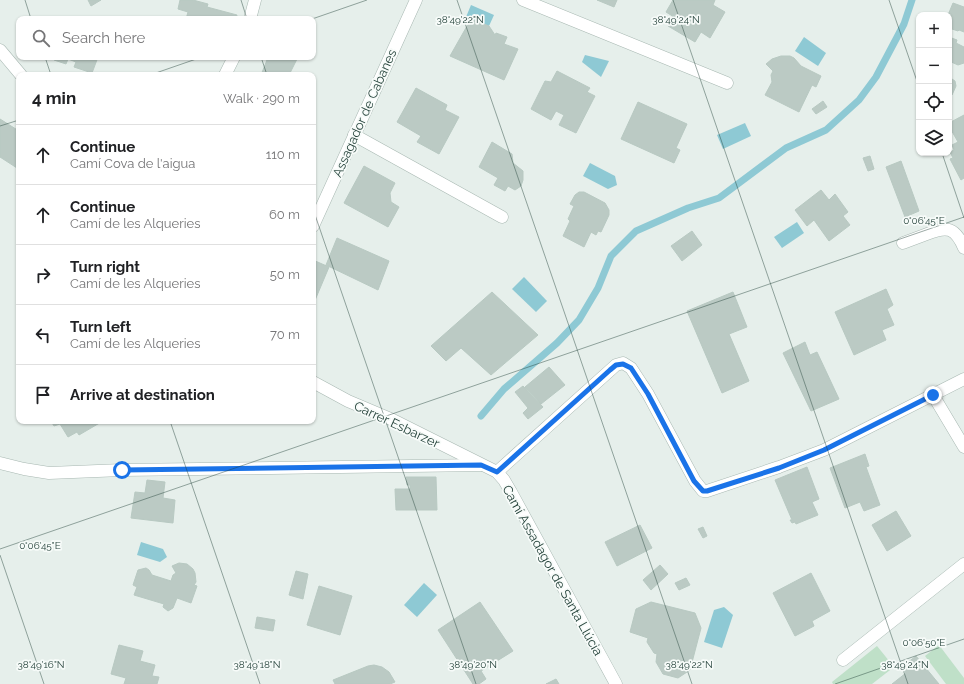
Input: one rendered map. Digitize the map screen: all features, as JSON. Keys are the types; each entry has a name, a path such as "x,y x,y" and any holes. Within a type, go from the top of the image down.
{"street":[{"path":"251,16 255,0"},
{"name":"Assagador de Cabanes","path":"316,219 416,0"},
{"path":"523,0 727,83"},
{"path":"0,50 18,72"},
{"path":"226,72 232,60"},
{"path":"354,135 502,217"},
{"path":"903,243 941,229 947,229 956,236 964,248"},
{"path":"497,472 616,365 623,364 631,368 648,394 694,481 703,491 779,468 824,450 964,379"},
{"name":"Carrer Esbarzer","path":"316,384 348,401 393,420 481,465"},
{"path":"933,395 964,447"},
{"path":"0,463 49,473 122,470 481,465"},
{"name":"Camí Assadagor de Santa Llúcia","path":"481,465 497,472 504,480 616,684"},
{"path":"843,660 964,564"}],"green space":[{"path":"939,645 964,678 964,684 946,684 925,656"},
{"path":"877,646 894,667 872,684 833,684 832,682"}],"water":[{"path":"471,5 494,15 489,26 466,17"},
{"path":"804,37 826,53 818,66 795,51"},
{"path":"585,55 609,61 601,77 582,62"},
{"path":"745,123 751,136 723,149 717,135"},
{"path":"590,163 615,176 617,185 608,189 583,176"},
{"path":"797,222 804,233 782,248 774,237"},
{"path":"524,277 547,301 536,312 512,289"},
{"path":"141,542 163,549 167,557 160,562 137,555"},
{"path":"424,583 437,595 417,617 404,605"},
{"path":"724,607 733,615 722,648 704,642 714,610"}],"building":[{"path":"88,0 101,0 91,6"},
{"path":"180,0 193,0 208,4 207,7 237,15 187,16 188,12 178,9"},
{"path":"597,0 617,0 614,7"},
{"path":"673,0 715,0 713,5 725,12 710,38 701,32 695,42 668,26 674,17 666,12"},
{"path":"953,3 964,7 964,32 952,29 952,12 949,12"},
{"path":"471,19 489,26 495,35 496,33 507,37 504,44 518,49 504,80 450,56"},
{"path":"952,38 957,40 956,43 964,47 964,63 958,65 952,62"},
{"path":"781,56 790,56 794,58 801,66 821,76 816,87 812,85 799,112 765,95 772,82 771,75 773,71 766,64 772,59"},
{"path":"54,60 68,60 66,64"},
{"path":"71,60 97,60 92,72 74,67 76,62"},
{"path":"267,60 296,60 290,72 262,72"},
{"path":"557,71 590,88 587,92 595,96 576,133 559,125 564,115 556,111 551,120 531,109 545,81 551,82"},
{"path":"952,79 955,81 956,86 952,95"},
{"path":"416,88 447,105 445,110 459,117 439,154 417,142 421,136 397,122"},
{"path":"823,101 827,107 816,114 812,109"},
{"path":"638,102 687,124 676,148 680,150 674,163 621,139"},
{"path":"964,115 964,178 961,180 950,159 953,158 952,151 954,150 952,145 958,142 952,131 952,121"},
{"path":"0,119 16,129 16,167 0,157"},
{"path":"492,142 512,154 513,163 523,171 521,186 515,190 508,186 505,191 494,185 498,178 479,167"},
{"path":"870,156 874,169 868,171 863,158"},
{"path":"901,161 919,211 905,217 886,167"},
{"path":"364,166 395,183 390,193 391,202 399,207 388,227 344,203"},
{"path":"821,190 829,200 835,194 848,212 843,216 850,225 829,241 814,220 807,226 795,210"},
{"path":"579,192 584,192 605,203 609,210 609,215 601,232 598,231 596,235 591,232 584,247 563,236 570,221 568,219 574,206 570,204 575,195"},
{"path":"692,231 702,245 682,261 671,246"},
{"path":"337,238 389,261 378,290 326,265"},
{"path":"316,261 329,267 316,298"},
{"path":"886,289 893,305 887,309 894,325 882,330 886,340 854,355 835,312"},
{"path":"492,292 538,335 491,375 461,348 446,361 431,346"},
{"path":"733,292 747,327 729,334 749,381 722,393 687,311"},
{"path":"805,342 810,355 817,352 839,399 811,411 783,353"},
{"path":"549,367 565,385 541,404 525,387"},
{"path":"523,386 543,407 528,419 523,413 528,408 515,392"},
{"path":"60,424 98,424 79,435 77,432 68,437"},
{"path":"865,454 869,466 866,467 880,505 864,511 860,502 845,508 830,468"},
{"path":"807,467 819,499 812,502 818,515 796,524 795,522 792,523 790,520 792,520 775,480"},
{"path":"406,477 436,477 437,510 396,510 395,489 410,489 410,485 407,485"},
{"path":"147,480 165,482 163,498 175,500 173,523 131,518 135,492 145,493"},
{"path":"896,511 911,536 887,551 872,525"},
{"path":"640,525 652,548 617,566 605,542"},
{"path":"703,527 707,536 703,538 698,529"},
{"path":"179,563 187,564 195,573 196,582 194,585 197,586 191,603 177,598 173,608 168,611 163,607 164,604 134,595 137,587 133,585 138,570 146,568 152,575 171,581 173,575 176,573 172,566"},
{"path":"660,565 668,574 651,590 643,580"},
{"path":"296,571 308,574 303,599 289,595"},
{"path":"811,573 830,611 812,621 814,626 795,636 773,593"},
{"path":"686,578 690,585 679,590 675,583"},
{"path":"319,586 352,596 340,635 307,625"},
{"path":"480,602 513,651 481,671 486,679 479,684 473,684 438,630"},
{"path":"651,602 695,613 701,628 690,670 678,678 663,674 656,662 657,654 654,653 647,642 648,638 630,632 636,609"},
{"path":"257,617 275,620 273,631 255,628"},
{"path":"119,645 143,651 140,661 155,665 152,676 159,677 157,684 124,684 126,678 111,674"},
{"path":"916,656 939,684 892,684 906,673 902,667"},
{"path":"374,665 382,667 389,672 395,682 390,684 335,684 333,680 368,666"},
{"path":"556,679 559,684 546,684"}],"waterway":[{"path":"481,416 504,389 557,343 579,320 598,288 611,256 636,231 688,208 719,198 786,148 826,130 859,100 876,77 904,24 912,0"}],"route":[{"path":"122,470 481,465 497,472 610,370 616,365 623,364 631,368 648,394 694,481 703,491 707,491 779,468 824,450 933,395"}]}
